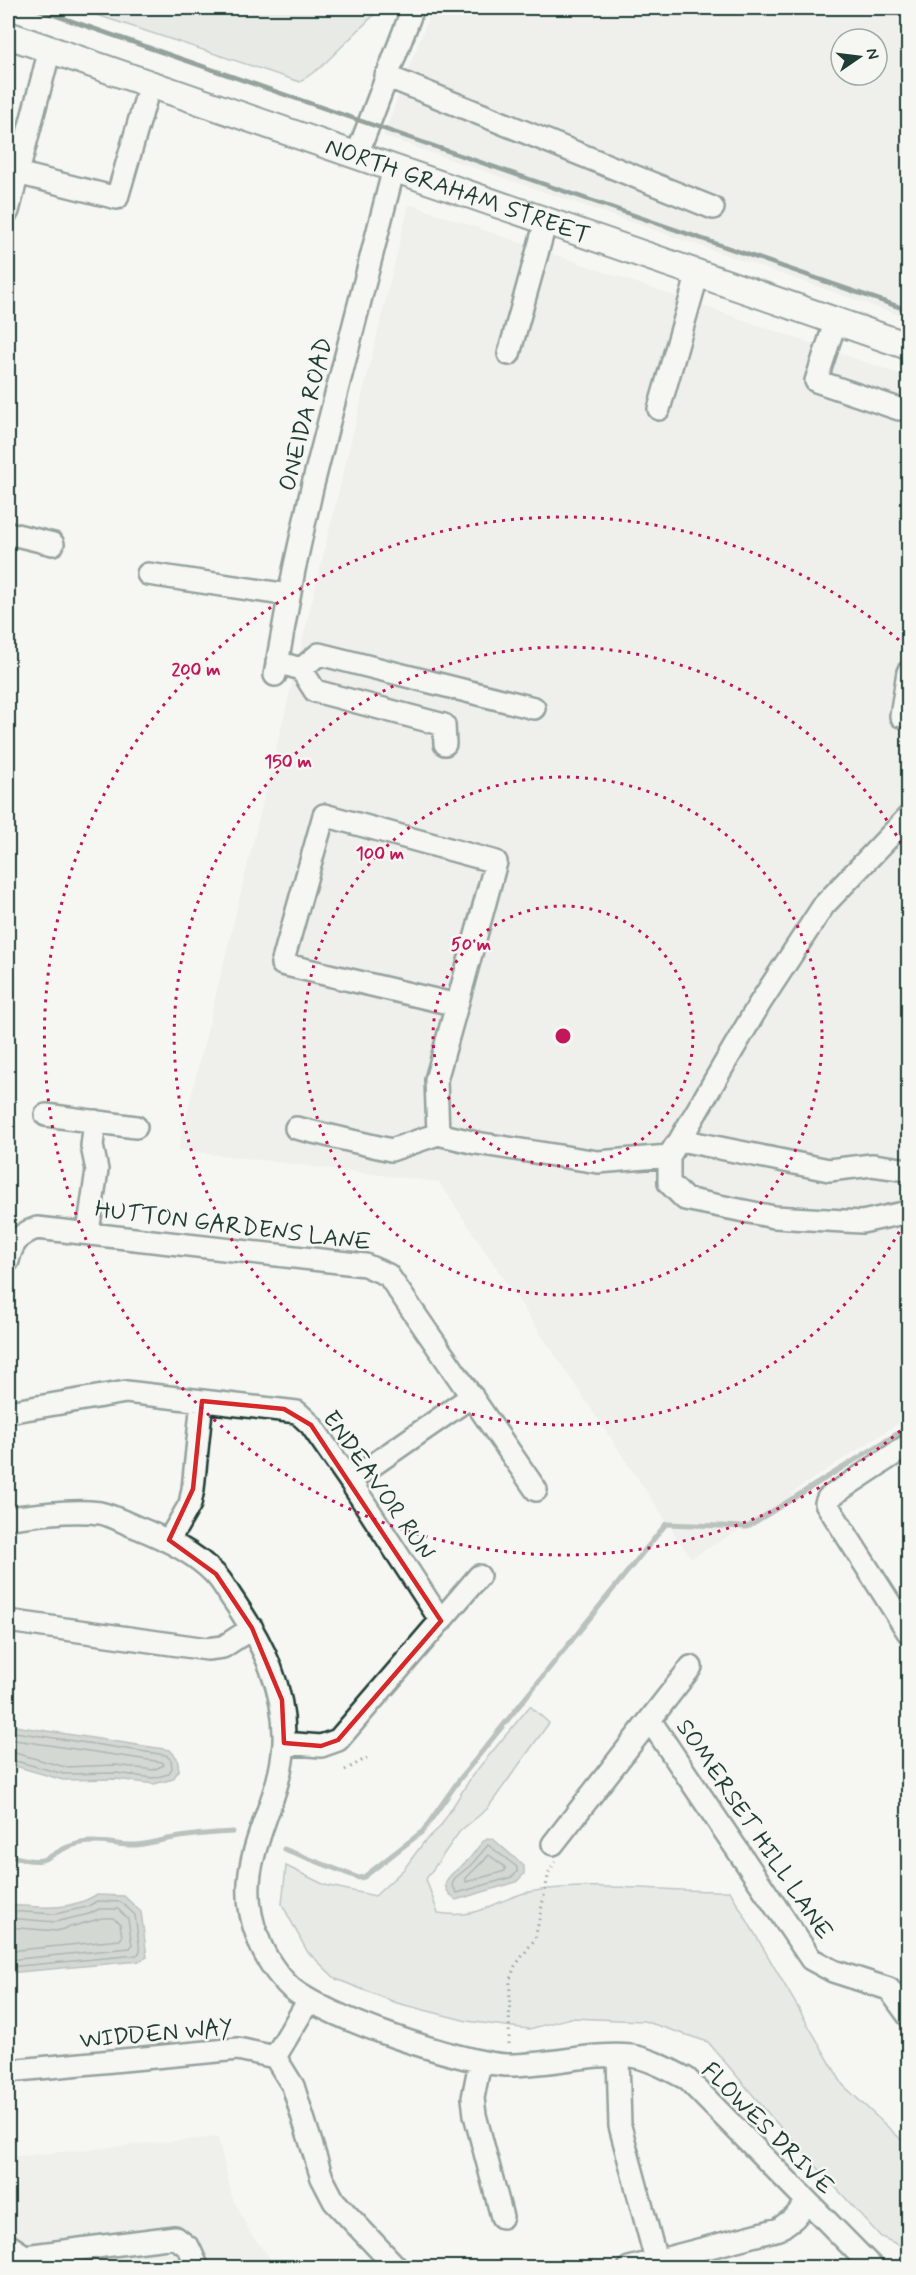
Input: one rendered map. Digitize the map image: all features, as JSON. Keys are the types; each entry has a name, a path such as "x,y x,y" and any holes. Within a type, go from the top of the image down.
{"main road":[{"name":"NORTH GRAHAM STREET","path":"8,35 909,346"}],"street":[{"path":"357,155 413,8"},
{"path":"8,211 50,49"},
{"path":"386,76 713,208"},
{"path":"17,173 117,198 150,84"},
{"name":"ONEIDA ROAD","path":"301,669 276,668 289,595 318,466 394,168"},
{"path":"508,354 546,221"},
{"path":"659,409 698,273"},
{"path":"836,320 816,381 899,409"},
{"path":"8,533 53,544"},
{"path":"148,574 289,595"},
{"path":"445,744 444,725 315,691 301,669 320,654 534,708"},
{"path":"909,672 901,716 909,717"},
{"path":"438,1134 436,1080 458,1005 496,862 324,815 282,964 458,1005"},
{"path":"909,817 824,905 760,1003 674,1148 669,1183 685,1199 774,1217 862,1222 909,1212"},
{"path":"46,1115 136,1127"},
{"path":"88,1232 98,1170 92,1146 95,1121"},
{"path":"296,1128 391,1150 438,1134 476,1143 598,1162 674,1148 829,1170 872,1165 909,1170"},
{"name":"HUTTON GARDENS LANE","path":"8,1261 11,1245 25,1232 37,1227 365,1265 378,1269 388,1275 536,1490"},
{"name":"ENDEAVOR RUN","path":"8,1412 126,1392 297,1412 310,1425 350,1481 441,1622"},
{"path":"350,1481 472,1396"},
{"path":"169,1540 190,1504 202,1401"},
{"path":"909,1445 828,1498 826,1503 909,1632"},
{"name":"FLOWES DRIVE","path":"8,1518 60,1513 102,1514 169,1540 216,1574 252,1628 272,1669 282,1700 284,1743 278,1778 249,1866 247,1896 251,1922 261,1946 291,1988 309,2000 369,2027 480,2062 509,2065 632,2056 662,2065 687,2079 873,2268"},
{"path":"284,1743 321,1746 338,1740 479,1576"},
{"path":"8,1621 207,1649 223,1647 252,1628"},
{"name":"SOMERSET HILL LANE","path":"555,1851 691,1667"},
{"name":"SOMERSET HILL LANE","path":"651,1722 811,1959 833,1971 889,1989 909,2015"},
{"path":"309,2000 275,2057 293,2086 322,2178 334,2200 397,2268"},
{"name":"WIDDEN WAY","path":"8,2072 238,2049 275,2057"},
{"path":"618,2057 620,2126 656,2260"},
{"path":"480,2062 473,2098 475,2115 502,2217"},
{"path":"629,2268 779,2229 807,2203"},
{"path":"8,2245 25,2256 175,2237 189,2248 198,2268"}],"path":[{"path":"345,1770 367,1758"},
{"path":"509,2044 510,1979 515,1966 535,1938 555,1851"}],"highlighted area":[{"path":"202,1401 284,1409 311,1425 441,1621 338,1740 321,1746 284,1743 282,1700 252,1628 216,1574 169,1540 193,1489"}],"shaded area":[{"path":"76,8 381,8 322,66 300,82"},
{"path":"432,8 908,8 908,318 383,136"},
{"path":"8,70 18,73 8,113"},
{"path":"409,204 908,377 908,1417 791,1493 794,1499 691,1558 439,1182 178,1150"},
{"path":"530,1706 549,1723 487,1809 460,1831 426,1879 438,1913 476,1912 529,1892 577,1887 730,1891 843,2085 908,2146 908,2249 881,2237 774,2120 708,2042 644,2021 571,2018 529,2029 467,2021 397,2003 336,1979 307,1951 282,1904 286,1866 325,1885 375,1896 404,1869 424,1842 440,1827 472,1776"},
{"path":"218,2137 232,2197 251,2234 277,2267 8,2268 8,2157"}],"water":[{"path":"8,1725 170,1750 177,1758 179,1770 173,1779 154,1784 116,1779 63,1780 8,1764"},
{"path":"487,1838 493,1839 524,1866 524,1874 516,1882 456,1900 446,1888 448,1878"},
{"path":"96,1895 124,1896 141,1912 147,1957 139,1961 8,1973 8,1905 64,1906"}],"waterway":[{"path":"284,1849 359,1878 364,1877 423,1831 459,1780 666,1524 747,1527 908,1427"},
{"path":"8,1855 34,1861 48,1858 60,1850 81,1843 136,1845 184,1836 233,1832"}],"railway":[{"path":"34,8 908,310"}]}
